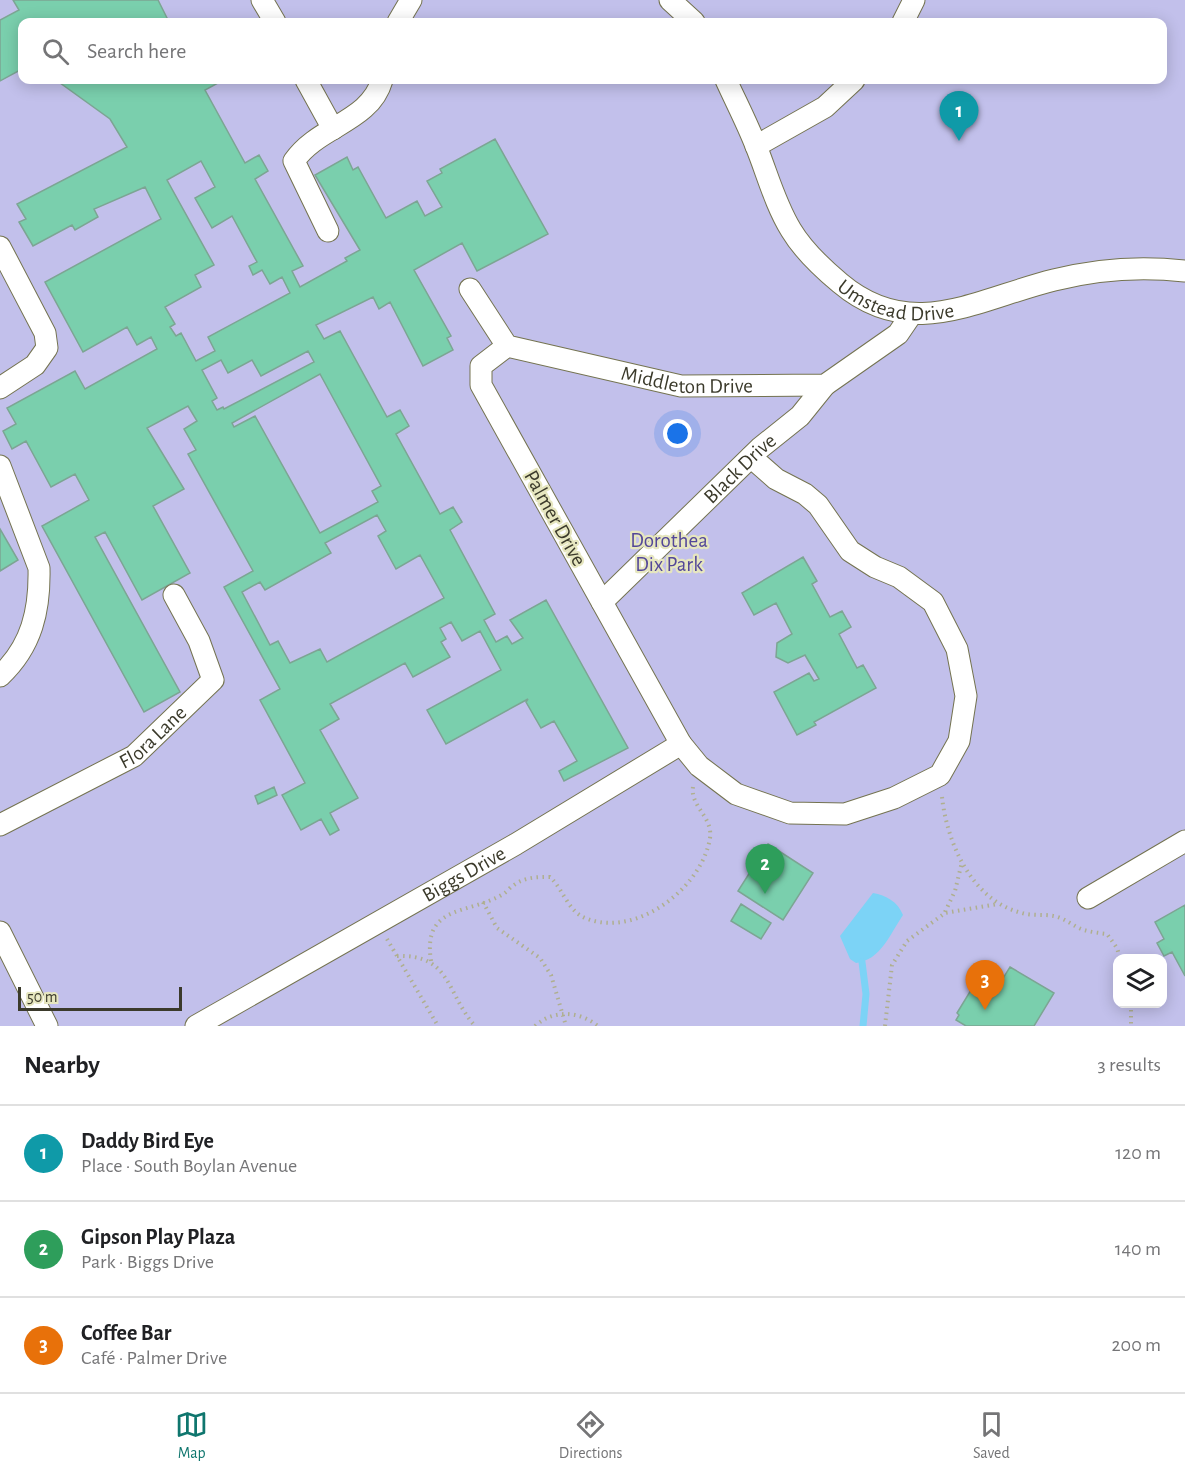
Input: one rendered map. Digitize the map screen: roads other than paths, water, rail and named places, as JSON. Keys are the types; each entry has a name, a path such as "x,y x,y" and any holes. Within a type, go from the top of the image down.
{"street":[{"path":"262,0 273,18"},
{"path":"400,18 411,0"},
{"path":"670,0 690,18"},
{"path":"905,18 914,0"},
{"path":"308,84 333,129"},
{"path":"328,231 294,161 310,141 333,129 369,104 380,84"},
{"name":"Umstead Drive","path":"728,84 756,146 778,206 791,230 827,272 862,298 889,311 911,315 948,312 1054,280 1088,273 1124,269 1185,271"},
{"path":"756,146 825,107 850,84"},
{"path":"0,246 45,333 47,348 35,365 0,388"},
{"path":"470,289 507,346"},
{"path":"825,385 898,334 911,315"},
{"name":"Middleton Drive","path":"507,346 681,386 825,385"},
{"name":"Palmer Drive","path":"507,346 481,366 481,385 681,744"},
{"name":"Black Drive","path":"602,602 751,457 800,416 825,385"},
{"path":"681,744 699,766 736,794 790,813 845,814 894,798 940,775 959,741 966,696 957,649 933,602 899,578 875,567 850,551 818,505 805,494 776,479 751,457"},
{"path":"0,466 36,559 39,586 38,603 30,638 11,666 0,676"},
{"name":"Flora Lane","path":"0,825 134,756 213,680 200,641 174,595"},
{"name":"Biggs Drive","path":"196,1026 516,844 681,744"},
{"path":"1088,898 1185,841"},
{"path":"0,932 48,1026"}],"waterway":[{"path":"862,962 866,994 863,1026"}],"place":[{"name":"Daddy Bird Eye","path":"959,141"},
{"name":"Gipson Play Plaza","path":"765,894"},
{"name":"Coffee Bar","path":"985,1010"}],"park label":[{"name":"Dorothea Dix Park","path":"669,552"}]}
